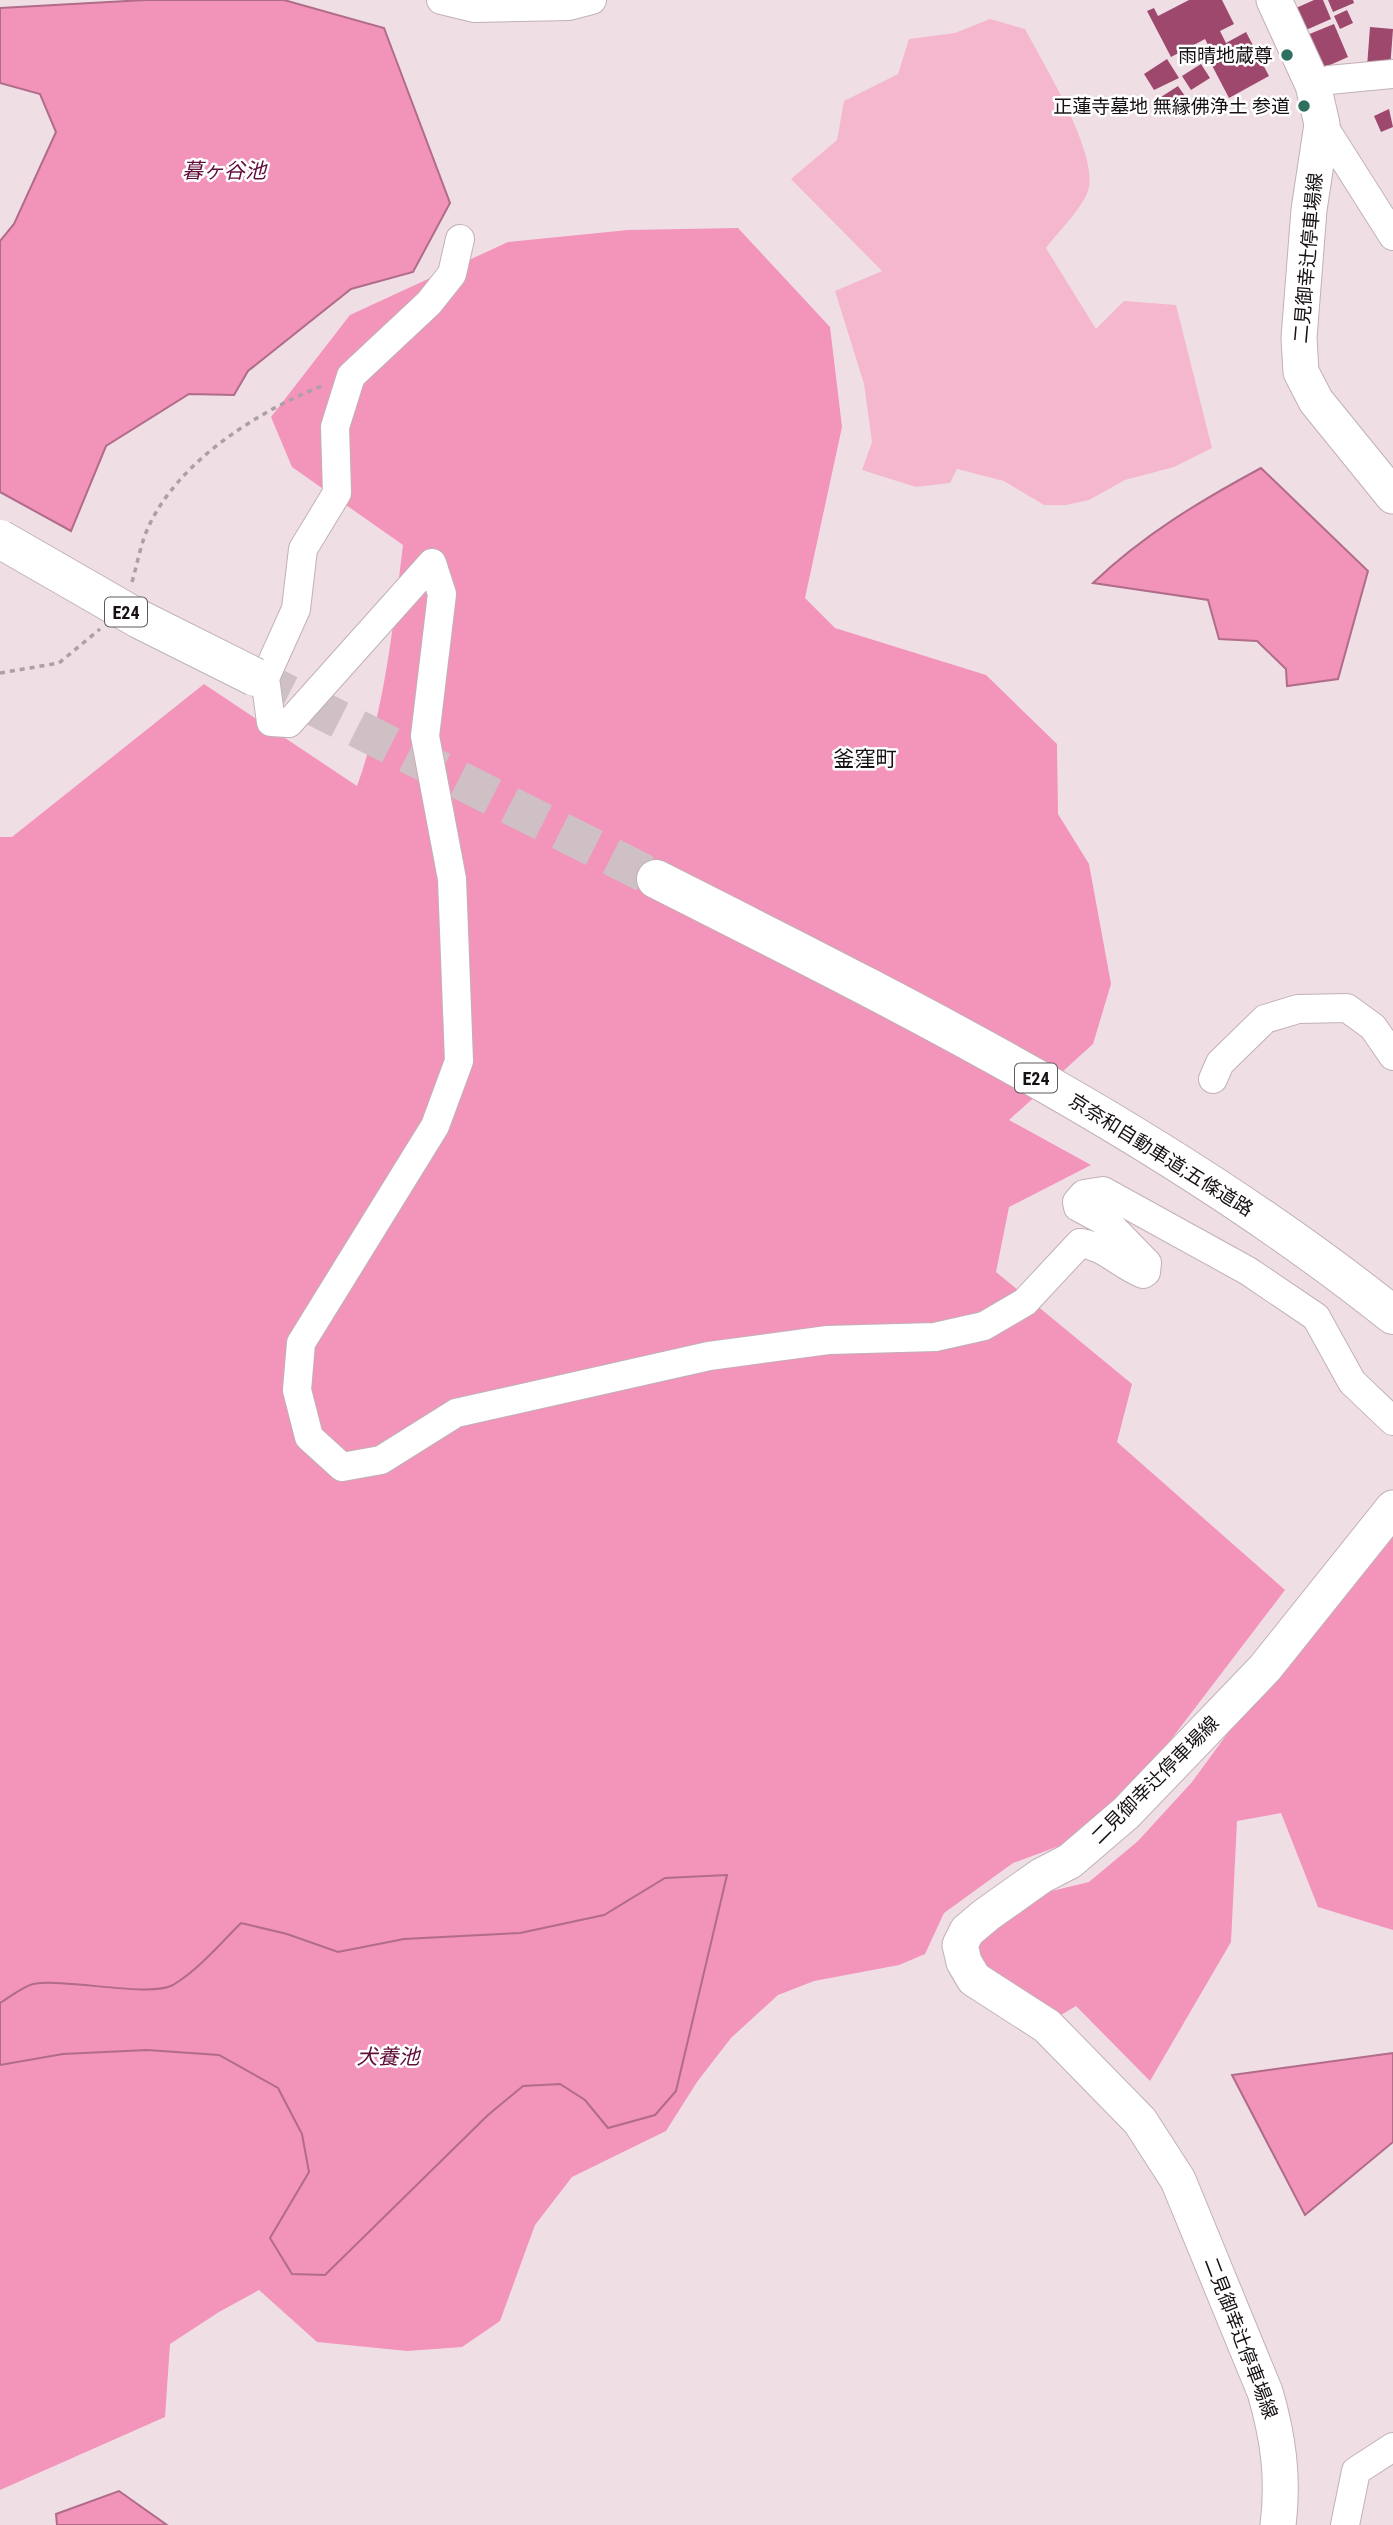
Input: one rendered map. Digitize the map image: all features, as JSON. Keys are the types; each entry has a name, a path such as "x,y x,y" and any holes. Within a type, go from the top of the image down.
{"highway":[{"name":"E24","path":"0,539 139,619 255,677"},
{"name":"京奈和自動車道;五條道路","path":"656,879 888,998 1117,1124 1324,1259 1393,1315"}],"main road":[{"name":"二見御幸辻停車場線","path":"1274,0 1313,85 1322,124 1309,210 1298,338 1301,372 1316,401 1393,496"},
{"name":"二見御幸辻停車場線","path":"1278,2525 1281,2467 1276,2428 1265,2392 1178,2180 1140,2121 1117,2095 1047,2026 974,1979 964,1962 960,1945 967,1931 986,1914 1041,1876 1070,1861 1126,1813 1265,1668 1393,1508"}],"street":[{"path":"441,0 474,8 569,6 592,0"},
{"path":"1313,85 1329,80 1393,74"},
{"path":"1322,124 1393,236"},
{"path":"460,239 452,274 429,303 351,376 335,426 337,493 303,549 296,609 265,678 271,722 289,723 432,563 442,594 425,736 452,879 459,1061 435,1126 301,1343 297,1390 309,1437 342,1467 381,1460 456,1413 709,1356 828,1340 935,1337 984,1326 1025,1301 1080,1243 1097,1246 1132,1270 1143,1274 1146,1272 1147,1264 1108,1223 1077,1207 1084,1194 1103,1191 1248,1271 1316,1317 1352,1382 1393,1420"},
{"path":"1213,1079 1220,1063 1265,1019 1298,1009 1347,1008 1373,1027 1393,1056"},
{"path":"1347,2524 1356,2471 1393,2447"}],"path":[{"path":"129,592 148,530 174,486 219,443 302,394 351,376"},
{"path":"0,673 59,663 101,628"}],"shaded area":[{"path":"990,19 1025,29 1067,107 1085,151 1089,171 1087,194 1046,248 1096,329 1124,301 1176,305 1212,448 1174,467 1125,480 1089,500 1066,505 1044,505 1004,481 957,469 950,483 916,487 862,470 872,442 864,384 835,291 882,271 791,179 837,140 844,101 898,74 909,39 955,33"},
{"path":"738,228 830,327 842,427 805,598 835,628 986,675 1057,744 1058,814 1089,864 1111,984 1093,1044 1009,1120 1091,1165 1009,1207 996,1272 1132,1384 1117,1442 1285,1590 1118,1809 1078,1839 1013,1863 944,1913 925,1954 899,1965 814,1981 778,1995 731,2038 697,2082 666,2131 572,2177 535,2225 500,2321 462,2347 407,2351 317,2342 259,2290 170,2344 165,2417 0,2490 0,837 12,837 204,684 357,786 367,757 381,697 403,545 292,467 271,417 350,315 508,242 628,230"},
{"path":"1393,1525 1393,1930 1318,1907 1281,1813 1237,1821 1231,1942 1150,2081 1076,2006 1056,2018 1003,1992 966,1946 1031,1896 1089,1882 1138,1841 1192,1782 1274,1670"}],"water":[{"name":"暮ヶ谷池","path":"145,0 284,0 384,28 450,203 413,272 351,289 248,371 234,395 189,394 106,446 71,531 0,492 0,241 14,224 56,132 40,94 0,83 0,8"},
{"path":"1261,468 1368,571 1338,679 1287,686 1286,669 1257,641 1219,639 1208,600 1093,583 1132,549 1173,520"},
{"name":"犬養池","path":"727,1875 676,2091 655,2115 608,2128 585,2100 560,2084 523,2086 488,2115 325,2275 292,2274 270,2238 309,2172 302,2134 278,2088 219,2055 147,2050 63,2054 0,2065 0,2003 20,1990 33,1984 48,1983 127,1989 173,1985 200,1964 241,1923 287,1934 338,1952 404,1939 520,1933 604,1915 665,1878"},
{"path":"1393,2053 1393,2142 1305,2215 1232,2075"},
{"path":"119,2491 167,2525 57,2525 56,2514"}],"building":[{"path":"1189,0 1222,0 1234,24 1220,31 1226,43 1246,32 1269,76 1229,98 1206,54 1211,51 1205,39 1171,57 1147,11 1154,8 1158,16"},
{"path":"1314,0 1323,0 1331,19 1306,30 1296,8"},
{"path":"1328,0 1353,0 1354,3 1333,12"},
{"path":"1347,10 1353,23 1340,29 1334,16"},
{"path":"1334,24 1348,57 1321,69 1307,35"},
{"path":"1370,27 1393,29 1390,69 1367,67"},
{"path":"1167,59 1179,78 1154,90 1144,74"},
{"path":"1201,64 1210,78 1191,90 1182,76"},
{"path":"1178,86 1187,99 1169,111 1161,97"},
{"path":"1389,109 1393,127 1381,132 1374,116"}],"tunnel":[{"path":"255,677 656,879"}],"place":[{"name":"雨晴地蔵尊","path":"1287,55"},
{"name":"正蓮寺墓地 無縁佛浄土 参道","path":"1304,106"}],"district":[{"name":"釜窪町","path":"865,759"}]}
